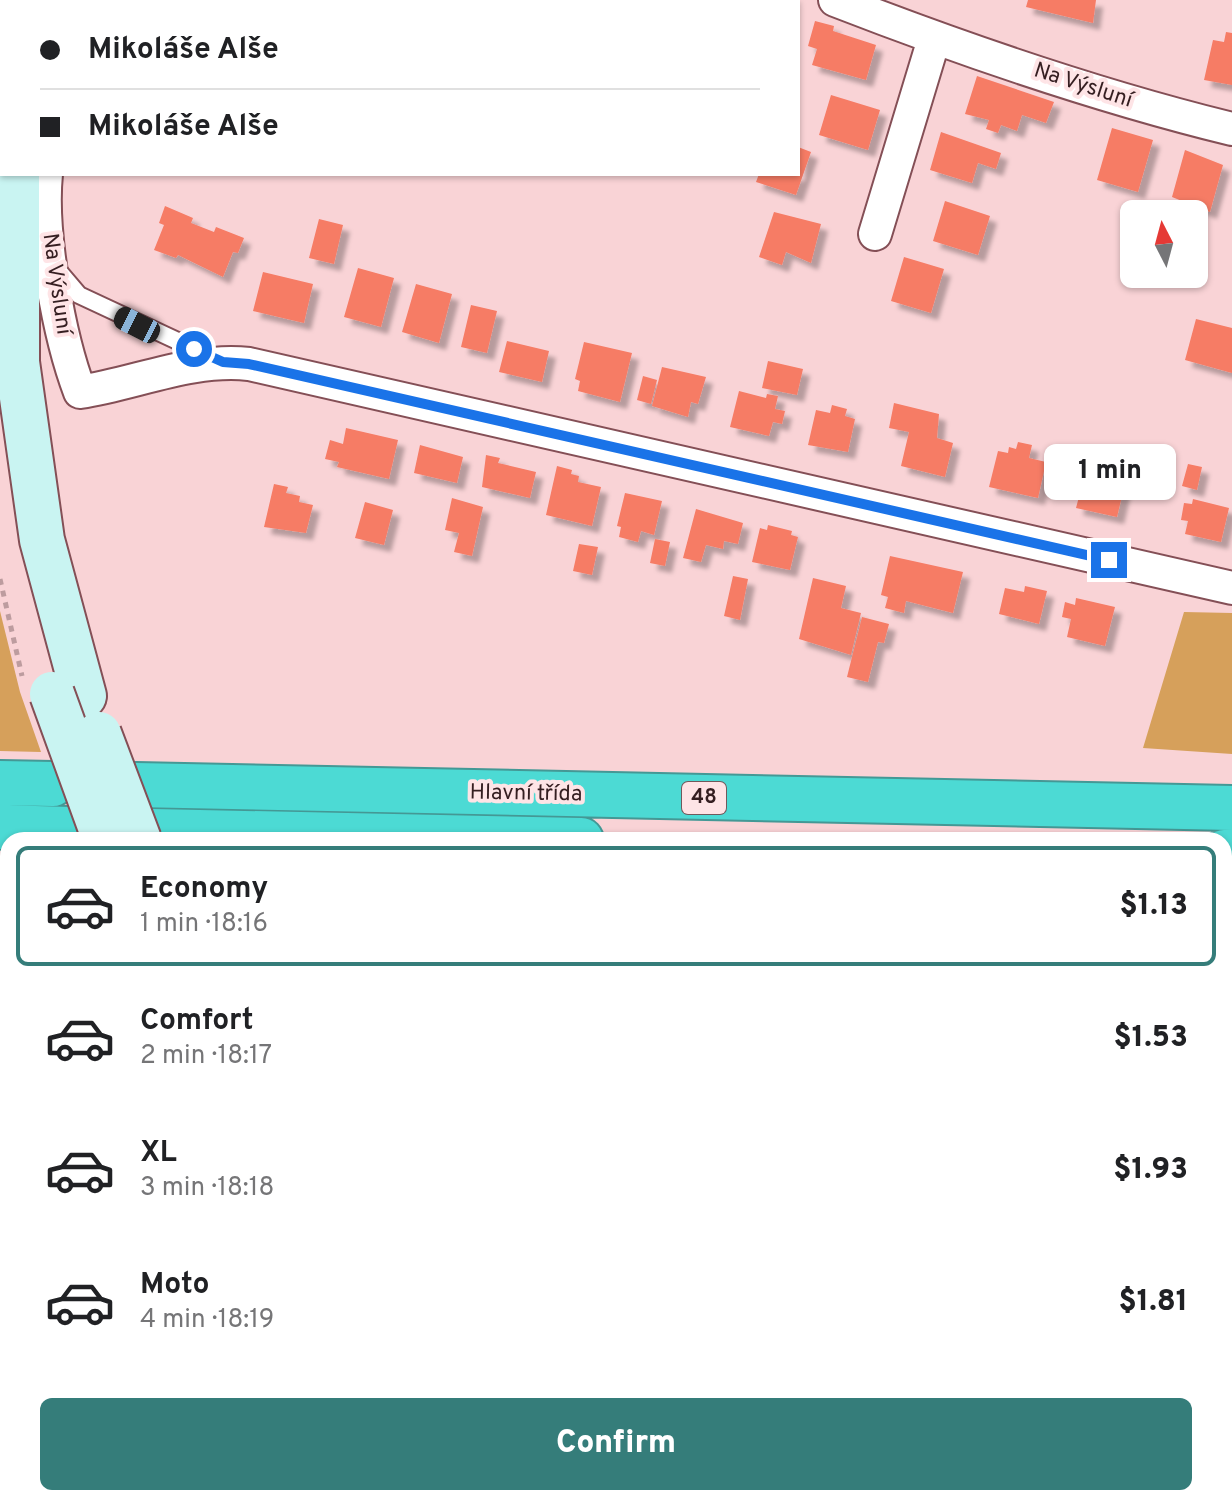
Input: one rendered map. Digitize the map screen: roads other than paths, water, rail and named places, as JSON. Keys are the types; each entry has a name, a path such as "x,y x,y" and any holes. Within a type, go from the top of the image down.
{"highway":[{"path":"0,783 53,784"},
{"name":"Hlavní třída","path":"136,785 1232,808"},
{"path":"0,827 62,832"}],"main road":[{"path":"17,176 17,362 42,540 53,690 144,832"},
{"path":"0,323 17,362"},
{"path":"0,459 27,605 53,690 87,832"}],"street":[{"name":"Na Výsluní","path":"835,0 934,39 1177,116 1232,129"},
{"path":"875,234 934,39"},
{"name":"Na Výsluní","path":"46,176 44,192 52,264 68,360 80,392 115,387 180,368 223,362"},
{"path":"223,362 265,368 1232,588"}],"lane":[{"path":"52,264 79,295 223,362"}]}
